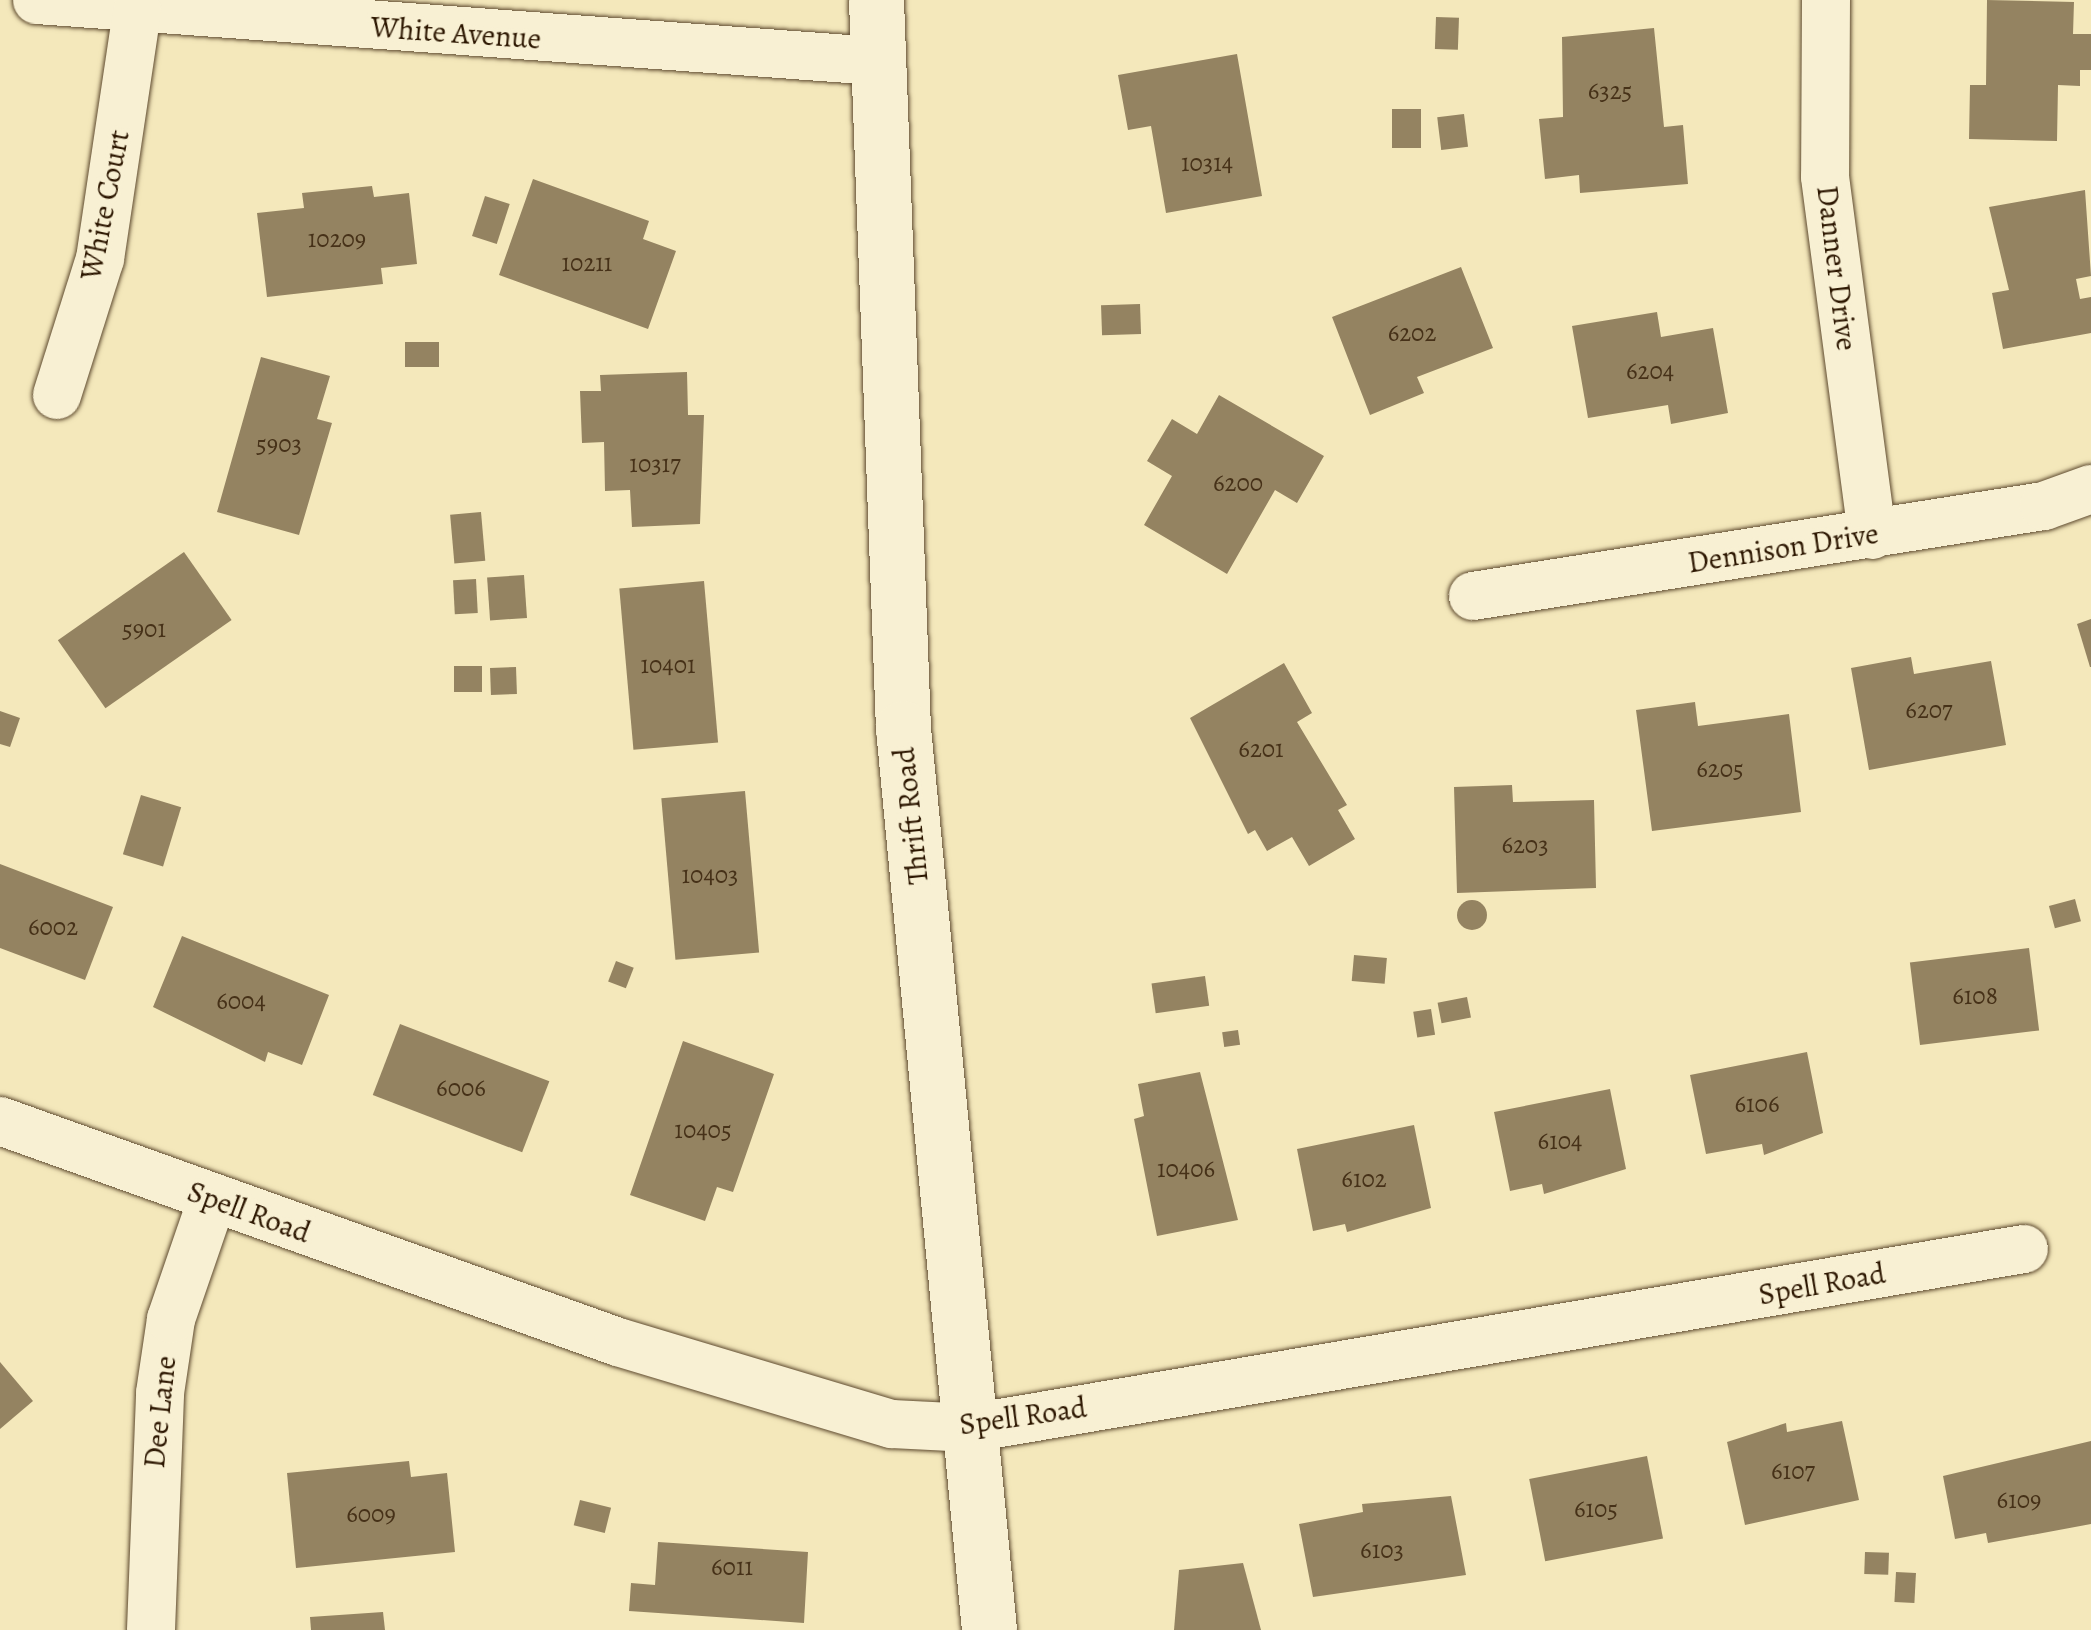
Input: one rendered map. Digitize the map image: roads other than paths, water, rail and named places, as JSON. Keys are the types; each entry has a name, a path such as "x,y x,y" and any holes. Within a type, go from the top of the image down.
{"street":[{"name":"White Avenue","path":"37,0 137,12 876,61"},
{"name":"Thrift Road","path":"876,0 903,728 989,1630"},
{"name":"Danner Drive","path":"1826,0 1825,177 1872,535"},
{"name":"White Court","path":"58,396 100,259 137,12"},
{"name":"Dennison Drive","path":"1473,596 1872,535 2091,490"},
{"name":"Spell Road","path":"0,1121 212,1200 831,1412 971,1428 2024,1250"},
{"name":"Dee Lane","path":"151,1630 160,1392 171,1319 212,1200"}]}
